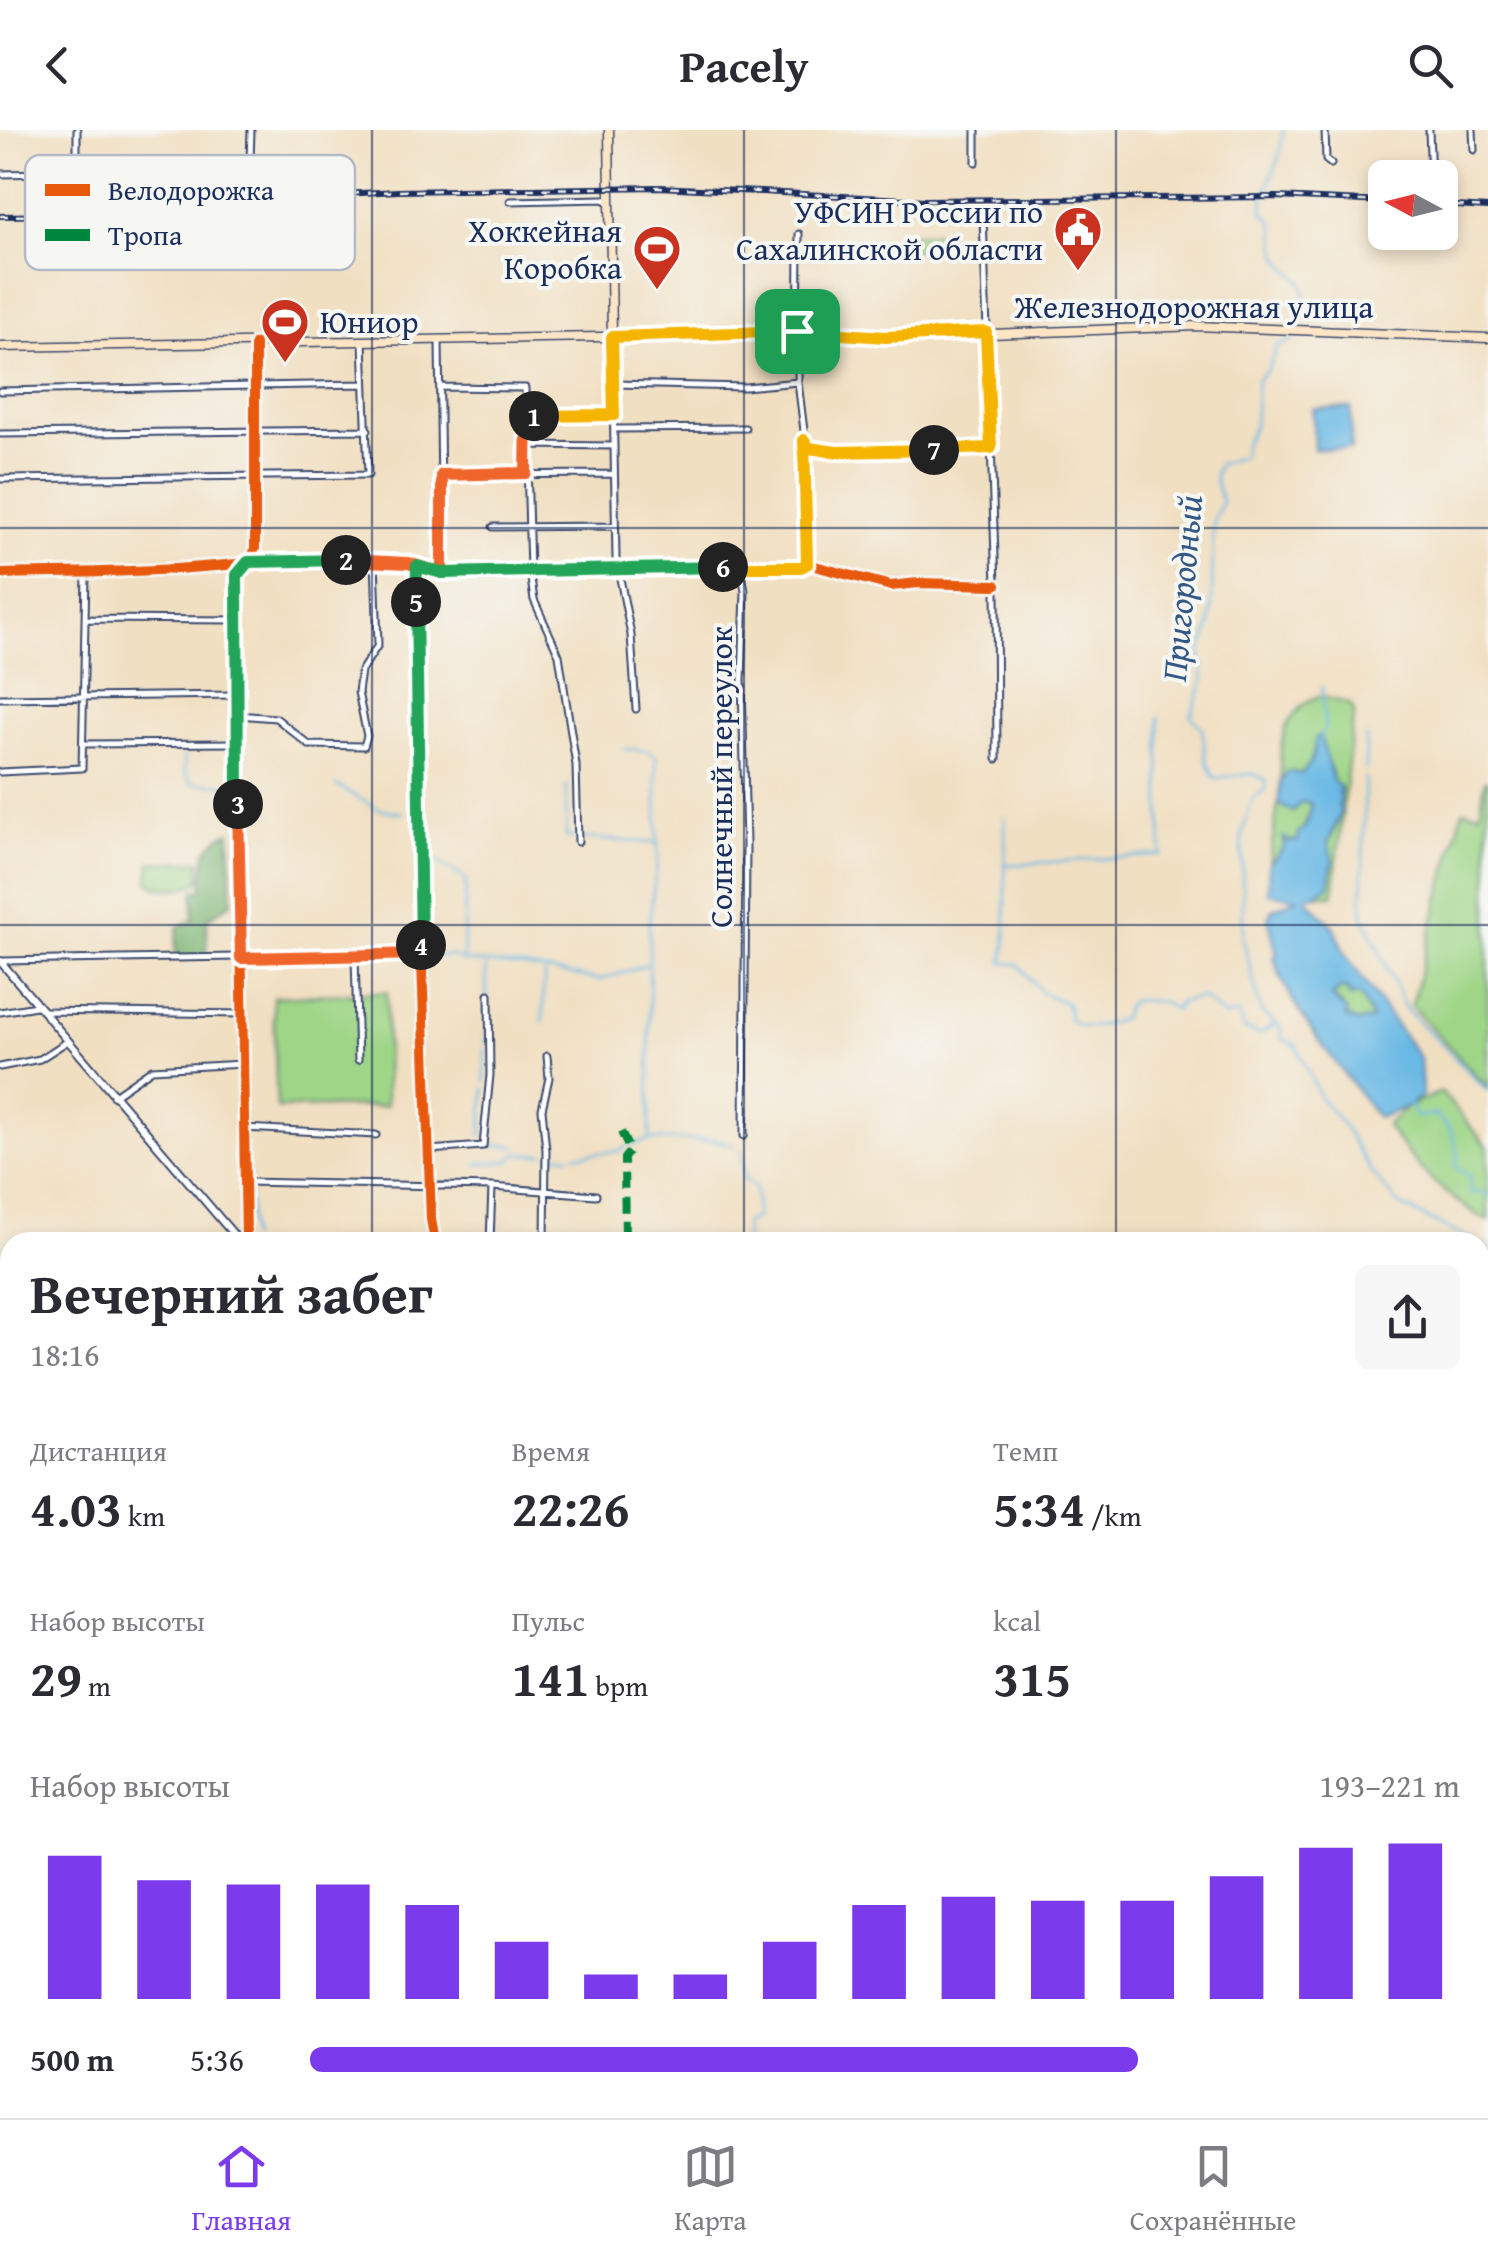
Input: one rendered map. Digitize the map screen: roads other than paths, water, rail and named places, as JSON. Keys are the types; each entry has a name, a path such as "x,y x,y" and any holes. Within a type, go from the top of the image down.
{"main road":[{"path":"609,130 612,337"},
{"name":"Железнодорожная улица","path":"0,348 797,331 886,337 1162,326 1488,338"}],"street":[{"path":"249,155 252,130"},
{"path":"976,130 976,162"},
{"path":"1325,130 1326,160 1330,164"},
{"path":"1429,130 1430,160"},
{"path":"1473,130 1474,150"},
{"path":"0,174 25,173"},
{"path":"510,201 603,198 610,202"},
{"path":"983,217 996,585 997,760"},
{"path":"799,234 798,382 804,440 807,564"},
{"path":"612,337 615,526 618,568 628,612 636,710"},
{"path":"439,340 442,573"},
{"path":"0,480 368,475 363,342"},
{"path":"246,1232 236,620 237,575 255,548 255,344"},
{"path":"613,384 745,387 798,382"},
{"path":"0,391 364,384"},
{"path":"442,387 526,388 530,572 534,600 558,655 576,765 578,842"},
{"path":"527,416 614,415"},
{"path":"614,430 746,428"},
{"path":"0,434 368,430"},
{"path":"804,440 809,448 836,452 991,448"},
{"path":"527,445 614,446"},
{"path":"442,475 614,474"},
{"path":"493,527 615,526"},
{"path":"0,574 86,574 248,562 375,560 442,573 807,564 892,586 996,585"},
{"path":"237,715 276,718 309,745 364,746 367,736 358,692 361,671 378,645 375,560"},
{"path":"417,566 417,819 433,1232"},
{"name":"Солнечный переулок","path":"741,568 745,591 744,1136"},
{"path":"0,772 82,768 86,574"},
{"path":"86,620 236,620"},
{"path":"0,698 236,694"},
{"path":"84,744 238,744"},
{"path":"0,961 422,954"},
{"path":"356,958 358,1060"},
{"path":"0,961 233,1232"},
{"path":"429,1150 483,1146 490,1076 489,994"},
{"path":"0,1012 40,1008 242,1014"},
{"path":"0,1066 40,1059 68,1042"},
{"path":"545,1232 542,1109 549,1078 547,1056"},
{"path":"113,1096 152,1069 243,1064"},
{"path":"244,1128 376,1135"},
{"path":"245,1182 430,1185 596,1195"},
{"path":"490,1232 492,1188"}],"water":[{"path":"1351,408 1351,449 1314,449 1313,409"},
{"path":"1320,736 1333,781 1341,788 1341,811 1328,843 1333,859 1329,885 1307,900 1335,928 1344,953 1420,1059 1422,1096 1407,1107 1380,1117 1304,1018 1274,957 1277,954 1268,917 1273,909 1298,898 1268,893 1269,864 1284,848 1283,836 1286,842 1298,841 1298,833 1305,827 1312,807 1301,802 1293,812 1278,804 1281,781 1288,771 1301,774 1305,770 1316,737","holes":["1341,988 1347,989 1350,997 1362,998 1372,1020 1357,1022 1345,1017 1347,1012 1332,997"]}],"waterway":[{"name":"Пригородный","path":"1283,130 1263,212 1275,227 1279,256 1304,287 1296,327"},
{"name":"Пригородный","path":"1296,335 1277,346 1268,369 1257,380 1254,426 1244,444 1243,456 1219,464 1216,469 1222,502 1213,531 1210,626 1201,652 1204,680 1191,716 1202,728 1206,760 1214,778 1252,774 1266,780 1266,789 1252,800 1242,834 1243,938 1261,1012 1280,1027 1282,1039 1296,1045 1320,1098 1399,1205 1455,1232"},
{"path":"1320,738 1325,729 1322,687"},
{"path":"1004,865 1162,855 1159,717"},
{"path":"1365,771 1366,737"},
{"path":"624,749 648,751 656,756 658,857 649,922 650,1140 715,1140 733,1145"},
{"path":"244,751 244,797"},
{"path":"184,755 185,772 192,783 232,785"},
{"path":"1365,778 1362,912 1405,1008 1488,1091"},
{"path":"336,785 378,809 403,813"},
{"path":"567,785 566,837 574,837"},
{"path":"243,830 244,804"},
{"path":"424,814 426,855 466,879 463,961 600,980 647,965"},
{"path":"1005,817 1003,963 1018,964 1041,992 1067,1004 1069,1019 1075,1024 1094,1026 1122,1019 1133,1000 1163,1002 1175,1010 1179,1002 1203,998 1224,1017 1239,1014 1244,1029 1259,1034 1274,1025"},
{"path":"582,838 655,843"},
{"path":"243,846 243,850 249,851"},
{"path":"244,912 246,926"},
{"path":"425,956 454,956 462,961"},
{"path":"486,967 487,1014"},
{"path":"543,1022 544,974"},
{"path":"485,1043 486,1031"},
{"path":"485,1048 485,1082"},
{"path":"482,1136 485,1088"},
{"path":"1408,1102 1416,1117 1434,1114 1450,1129 1459,1155 1455,1167 1470,1176 1470,1192 1488,1194"},
{"path":"630,1145 648,1140"},
{"path":"488,1145 517,1146"},
{"path":"575,1155 620,1151 626,1147"},
{"path":"742,1150 744,1179 756,1188 756,1218 745,1223 745,1232"},
{"path":"477,1164 510,1161 516,1154 543,1154"},
{"path":"549,1154 570,1156"},
{"path":"249,1172 249,1179"},
{"path":"249,1186 250,1232"}],"railway":[{"path":"355,193 659,187 925,200 1277,197 1368,201"},
{"path":"1458,206 1488,208"},
{"path":"0,216 25,216"}],"place":[{"name":"УФСИН России по Сахалинской области","path":"1078,272"},
{"name":"Хоккейная Коробка","path":"657,292"},
{"name":"Юниор","path":"285,364"}]}
